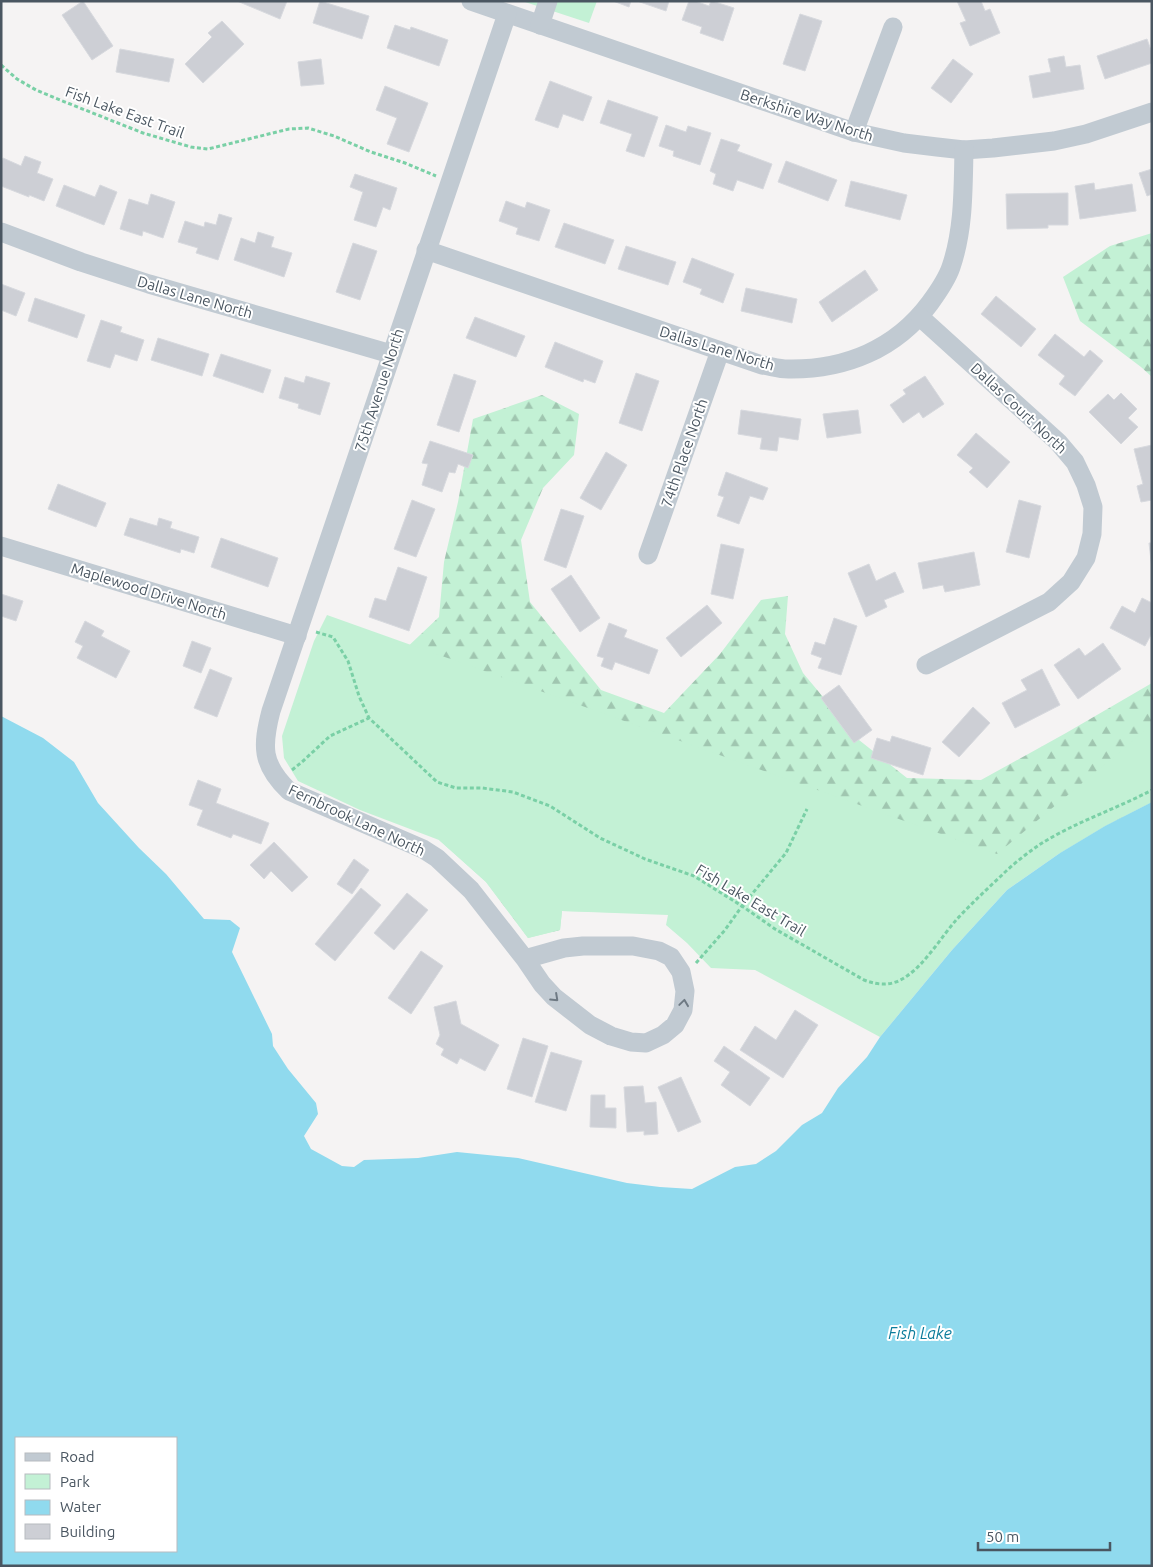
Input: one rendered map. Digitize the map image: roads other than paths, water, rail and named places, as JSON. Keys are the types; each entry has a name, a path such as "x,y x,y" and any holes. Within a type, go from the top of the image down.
{"street":[{"name":"Berkshire Way North","path":"471,1 854,132 904,143 964,150 1025,145 1086,134 1152,112"},
{"path":"540,25 548,1"},
{"name":"75th Avenue North","path":"274,774 265,756 266,729 507,14"},
{"path":"854,132 893,27"},
{"name":"Dallas Lane North","path":"426,250 762,364 786,369 837,365 858,358 900,335 920,317 936,295 951,269 959,240 964,150"},
{"name":"Dallas Lane North","path":"1,232 81,262 149,284 391,354"},
{"name":"Dallas Court North","path":"920,317 1058,442 1075,462 1086,485 1092,507 1092,534 1086,558 1071,582 1049,602 926,665"},
{"name":"74th Place North","path":"648,555 720,351"},
{"name":"Maplewood Drive North","path":"1,546 298,632"},
{"name":"Fernbrook Lane North","path":"274,774 289,791 423,849 437,858 471,890 525,959 542,984 554,997 590,1025 611,1036 631,1042 646,1043 662,1035 675,1025 683,1010 685,991 681,972 671,958 658,951 633,946 602,945 564,948 525,959"}],"water":[{"name":"Fish Lake","path":"1,716 43,738 74,762 98,803 139,848 166,874 204,919 230,920 240,928 232,952 272,1034 273,1046 288,1069 316,1103 318,1114 304,1136 311,1149 342,1166 354,1167 364,1160 418,1158 457,1152 518,1158 627,1183 692,1189 735,1167 756,1164 776,1151 802,1125 822,1113 838,1088 867,1057 880,1037 952,950 1007,890 1060,853 1105,826 1152,802 1152,1566 1,1566"}]}
